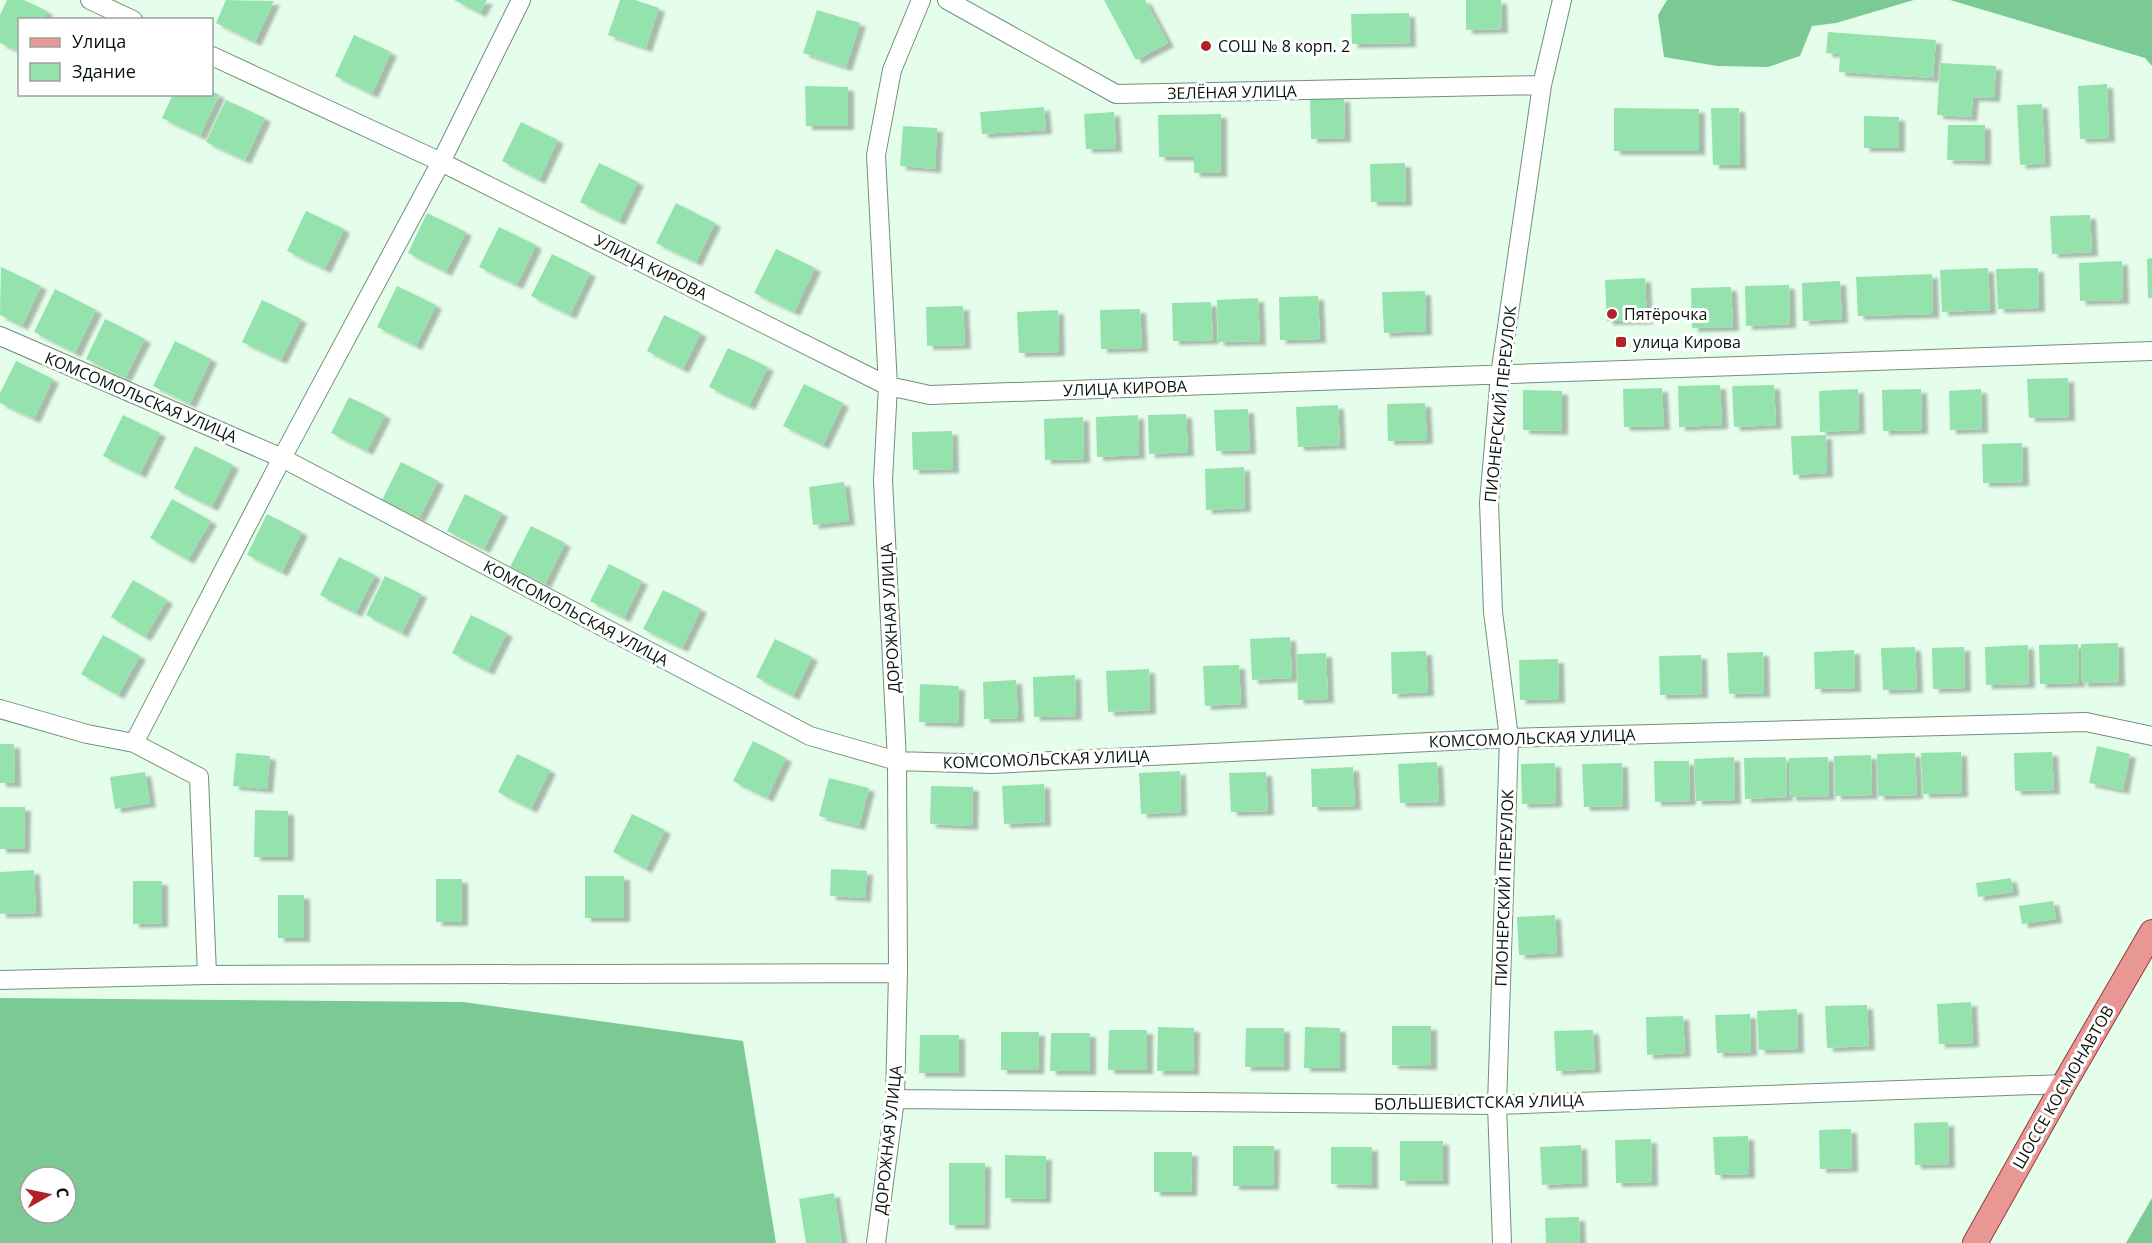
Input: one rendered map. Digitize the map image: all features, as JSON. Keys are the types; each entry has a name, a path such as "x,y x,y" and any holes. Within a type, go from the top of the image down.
{"main road":[{"name":"ШОССЕ КОСМОНАВТОВ","path":"1975,1243 2152,932"}],"street":[{"path":"90,0 129,18"},
{"path":"134,743 282,458 441,162 521,0"},
{"name":"ДОРОЖНАЯ УЛИЦА","path":"876,1243 895,1099 898,973 897,761 883,480 888,386 876,154 892,70 921,0"},
{"name":"ЗЕЛЁНАЯ УЛИЦА","path":"947,0 1116,94 1542,85"},
{"name":"ПИОНЕРСКИЙ ПЕРЕУЛОК","path":"1502,1243 1497,1105 1509,738 1493,612 1489,502 1500,375 1542,85 1562,0"},
{"name":"УЛИЦА КИРОВА","path":"213,56 441,162 888,386 930,395 2152,351"},
{"name":"КОМСОМОЛЬСКАЯ УЛИЦА","path":"0,336 282,458 810,736 897,761 992,764 1509,738 2086,722 2152,736"},
{"path":"0,709 87,734 134,743 199,777 207,975"},
{"path":"0,980 207,975 898,973"},
{"name":"БОЛЬШЕВИСТСКАЯ УЛИЦА","path":"895,1099 1497,1105 2064,1084"}],"green space":[{"path":"1667,0 1914,0 1836,23 1812,26 1800,56 1768,67 1717,66 1664,57 1658,15"},
{"path":"1950,0 2152,0 2152,66 2145,58"},
{"path":"0,998 463,1002 743,1041 776,1243 0,1243"},
{"path":"2152,1198 2152,1243 2126,1243"}],"building":[{"path":"7,0 24,0 47,11 45,18 18,18 18,51 0,43 0,15"},
{"path":"226,0 274,1 255,42 216,23"},
{"path":"454,0 487,0 480,13"},
{"path":"620,0 635,0 659,8 646,48 608,35"},
{"path":"1104,0 1145,0 1168,43 1136,60"},
{"path":"1466,0 1501,0 1502,29 1466,30"},
{"path":"817,10 860,23 846,67 803,53"},
{"path":"1409,13 1410,43 1352,44 1351,14"},
{"path":"1828,32 1936,40 1933,78 1839,72 1840,54 1826,53"},
{"path":"354,35 391,52 372,94 335,76"},
{"path":"1940,63 1996,66 1994,98 1973,97 1971,117 1937,115"},
{"path":"2107,84 2109,138 2080,139 2078,86"},
{"path":"805,86 848,87 848,126 806,126"},
{"path":"213,92 219,95 200,136 162,118 172,96 213,96"},
{"path":"1344,98 1345,138 1311,139 1310,99"},
{"path":"226,100 265,118 245,160 206,142"},
{"path":"2042,104 2045,163 2020,165 2017,105"},
{"path":"1044,107 1046,130 982,134 980,112"},
{"path":"1614,108 1699,109 1699,151 1614,151"},
{"path":"1711,108 1739,108 1740,165 1713,165"},
{"path":"1114,112 1116,148 1086,149 1084,114"},
{"path":"1221,114 1221,173 1194,173 1194,157 1159,157 1158,115"},
{"path":"1864,116 1899,117 1899,148 1864,148"},
{"path":"521,122 558,140 539,180 502,161"},
{"path":"1948,125 1985,125 1985,161 1947,160"},
{"path":"903,126 937,128 935,169 900,166"},
{"path":"599,163 638,182 619,221 580,202"},
{"path":"1405,163 1406,202 1371,202 1370,164"},
{"path":"676,203 715,223 696,262 656,243"},
{"path":"306,211 344,229 325,269 287,251"},
{"path":"427,213 466,232 446,272 408,253"},
{"path":"2090,215 2092,252 2052,254 2050,216"},
{"path":"499,227 536,245 517,285 479,267"},
{"path":"776,249 815,268 794,312 754,293"},
{"path":"552,254 590,273 570,315 531,296"},
{"path":"2152,258 2152,298 2148,298 2147,259"},
{"path":"2122,261 2123,300 2080,301 2079,263"},
{"path":"1,267 41,286 22,326 0,315"},
{"path":"1988,268 1990,310 1942,312 1940,270"},
{"path":"2038,268 2039,308 1998,309 1996,269"},
{"path":"1932,274 1933,314 1858,316 1856,277"},
{"path":"1645,278 1647,320 1607,321 1605,280"},
{"path":"1840,281 1842,319 1803,321 1802,283"},
{"path":"1789,285 1790,324 1746,326 1745,286"},
{"path":"397,286 436,305 416,346 377,327"},
{"path":"1731,287 1733,327 1692,328 1691,288"},
{"path":"55,289 96,310 75,353 34,332"},
{"path":"1425,291 1426,331 1384,333 1382,292"},
{"path":"1318,296 1320,339 1280,340 1279,297"},
{"path":"1258,298 1260,341 1218,342 1217,300"},
{"path":"262,300 301,319 281,360 242,342"},
{"path":"1211,302 1213,340 1173,341 1172,303"},
{"path":"963,306 965,345 927,346 926,307"},
{"path":"1140,309 1142,348 1101,349 1100,310"},
{"path":"1058,310 1059,352 1019,353 1017,312"},
{"path":"664,315 701,333 683,369 647,351"},
{"path":"105,319 145,339 125,378 86,359"},
{"path":"175,341 211,359 190,404 153,386"},
{"path":"728,348 768,367 749,406 709,387"},
{"path":"16,361 53,379 34,419 0,403 0,393"},
{"path":"2068,378 2069,417 2029,418 2027,379"},
{"path":"804,384 843,403 823,445 783,426"},
{"path":"1720,385 1722,425 1679,427 1678,386"},
{"path":"1774,385 1776,425 1734,427 1732,386"},
{"path":"1662,388 1664,426 1624,427 1623,389"},
{"path":"1858,389 1859,430 1820,432 1819,391"},
{"path":"1921,389 1922,430 1883,431 1882,390"},
{"path":"1981,389 1982,429 1950,430 1949,391"},
{"path":"1523,390 1562,391 1562,431 1523,430"},
{"path":"349,397 385,415 367,451 331,433"},
{"path":"1425,403 1427,440 1388,441 1387,404"},
{"path":"1338,405 1340,445 1298,447 1296,407"},
{"path":"1248,409 1250,450 1216,451 1214,410"},
{"path":"1186,414 1188,452 1149,454 1148,415"},
{"path":"123,415 160,433 140,474 103,456"},
{"path":"1138,415 1139,455 1097,457 1096,417"},
{"path":"1083,417 1084,459 1045,460 1044,419"},
{"path":"952,431 953,469 913,470 912,432"},
{"path":"1826,435 1827,473 1793,475 1791,436"},
{"path":"2022,443 2023,482 1983,483 1982,444"},
{"path":"195,446 233,465 212,507 174,488"},
{"path":"401,462 438,481 419,518 382,500"},
{"path":"1244,467 1245,508 1206,510 1205,469"},
{"path":"844,482 849,521 813,525 809,487"},
{"path":"465,494 502,513 484,549 447,531"},
{"path":"172,499 211,521 188,560 150,538"},
{"path":"267,514 302,532 282,572 247,555"},
{"path":"531,526 565,543 545,584 510,567"},
{"path":"339,557 375,575 356,613 320,595"},
{"path":"609,564 642,581 624,618 590,601"},
{"path":"385,576 421,594 402,633 366,615"},
{"path":"133,580 167,600 145,637 111,617"},
{"path":"663,590 701,609 682,648 643,629"},
{"path":"471,615 507,633 488,671 452,653"},
{"path":"103,635 140,656 118,695 81,674"},
{"path":"1290,637 1292,678 1252,680 1250,639"},
{"path":"775,639 812,657 793,696 756,677"},
{"path":"2118,643 2119,682 2082,683 2081,644"},
{"path":"2078,644 2079,683 2040,684 2039,645"},
{"path":"2028,645 2029,684 1986,685 1985,647"},
{"path":"1915,647 1917,689 1883,690 1881,648"},
{"path":"1964,647 1965,688 1933,689 1932,648"},
{"path":"1854,650 1855,688 1815,689 1814,652"},
{"path":"1426,651 1428,692 1392,694 1391,652"},
{"path":"1763,652 1764,693 1729,694 1727,653"},
{"path":"1326,653 1328,699 1298,700 1297,654"},
{"path":"1701,655 1702,694 1660,695 1659,656"},
{"path":"1558,659 1559,699 1520,700 1519,660"},
{"path":"1239,665 1241,704 1205,706 1203,666"},
{"path":"1149,669 1150,710 1108,712 1106,671"},
{"path":"1075,675 1076,716 1034,717 1033,677"},
{"path":"1016,680 1018,718 984,719 983,682"},
{"path":"920,684 959,686 958,723 919,722"},
{"path":"753,741 786,758 767,798 733,781"},
{"path":"0,744 14,744 15,783 0,783"},
{"path":"2097,746 2130,754 2123,790 2089,783"},
{"path":"1961,752 1962,793 1923,794 1921,753"},
{"path":"2052,752 2054,790 2015,791 2014,753"},
{"path":"236,753 270,756 267,789 233,786"},
{"path":"1915,753 1917,795 1878,796 1877,754"},
{"path":"517,754 550,770 531,809 498,792"},
{"path":"1871,755 1872,795 1835,796 1834,756"},
{"path":"1734,757 1735,800 1696,801 1694,759"},
{"path":"1786,757 1787,797 1745,799 1744,758"},
{"path":"1828,757 1829,796 1790,797 1789,758"},
{"path":"1654,761 1689,761 1690,801 1655,802"},
{"path":"1437,762 1439,802 1400,803 1398,764"},
{"path":"1555,763 1556,803 1522,804 1521,764"},
{"path":"1622,763 1623,806 1584,807 1582,764"},
{"path":"1353,767 1355,806 1312,807 1311,769"},
{"path":"1180,771 1181,812 1141,814 1139,773"},
{"path":"145,772 150,803 115,809 110,777"},
{"path":"1266,772 1268,811 1231,812 1229,773"},
{"path":"829,778 869,788 859,826 819,816"},
{"path":"1044,784 1045,822 1004,824 1002,786"},
{"path":"931,786 973,787 972,826 930,824"},
{"path":"0,807 25,807 24,849 0,849"},
{"path":"255,810 288,811 288,857 254,857"},
{"path":"632,814 665,830 646,869 613,852"},
{"path":"831,869 867,871 865,898 830,896"},
{"path":"34,870 36,913 0,914 0,872"},
{"path":"585,876 624,876 624,918 585,918"},
{"path":"2011,878 2013,892 1978,897 1976,883"},
{"path":"436,879 462,879 462,922 436,922"},
{"path":"133,881 162,881 162,923 133,924"},
{"path":"278,895 304,895 304,938 278,938"},
{"path":"2053,901 2056,919 2022,924 2019,906"},
{"path":"1555,915 1557,953 1519,955 1517,917"},
{"path":"1971,1002 1973,1043 1939,1044 1937,1004"},
{"path":"1867,1005 1869,1046 1827,1048 1825,1006"},
{"path":"1797,1009 1798,1049 1759,1050 1757,1011"},
{"path":"1750,1014 1751,1052 1717,1053 1715,1015"},
{"path":"1683,1016 1685,1053 1647,1055 1646,1017"},
{"path":"1392,1026 1431,1026 1431,1066 1392,1065"},
{"path":"1158,1027 1194,1028 1193,1071 1157,1071"},
{"path":"1305,1027 1340,1028 1340,1068 1304,1068"},
{"path":"1246,1028 1284,1028 1284,1067 1245,1067"},
{"path":"1109,1030 1147,1030 1147,1070 1108,1070"},
{"path":"1593,1030 1595,1069 1556,1071 1554,1031"},
{"path":"1001,1032 1039,1032 1038,1070 1001,1070"},
{"path":"1051,1033 1090,1033 1090,1071 1050,1071"},
{"path":"920,1035 959,1035 959,1073 919,1073"},
{"path":"1948,1122 1949,1164 1915,1165 1914,1123"},
{"path":"1851,1129 1852,1168 1820,1169 1819,1130"},
{"path":"1748,1136 1749,1174 1715,1175 1713,1137"},
{"path":"1651,1139 1652,1182 1616,1183 1615,1140"},
{"path":"1400,1141 1443,1141 1443,1181 1400,1181"},
{"path":"1581,1145 1582,1183 1542,1185 1540,1147"},
{"path":"1233,1146 1274,1146 1273,1186 1233,1186"},
{"path":"1331,1147 1372,1147 1372,1185 1331,1184"},
{"path":"1154,1152 1192,1152 1191,1192 1154,1192"},
{"path":"1005,1155 1046,1156 1045,1199 1005,1198"},
{"path":"949,1163 985,1163 984,1225 949,1225"},
{"path":"834,1193 842,1243 806,1243 799,1199"},
{"path":"1579,1217 1580,1243 1546,1243 1545,1218"}],"place":[{"name":"СОШ № 8 корп. 2","path":"1206,46"},
{"name":"Пятёрочка","path":"1612,314"},
{"name":"улица Кирова","path":"1621,342"}]}
